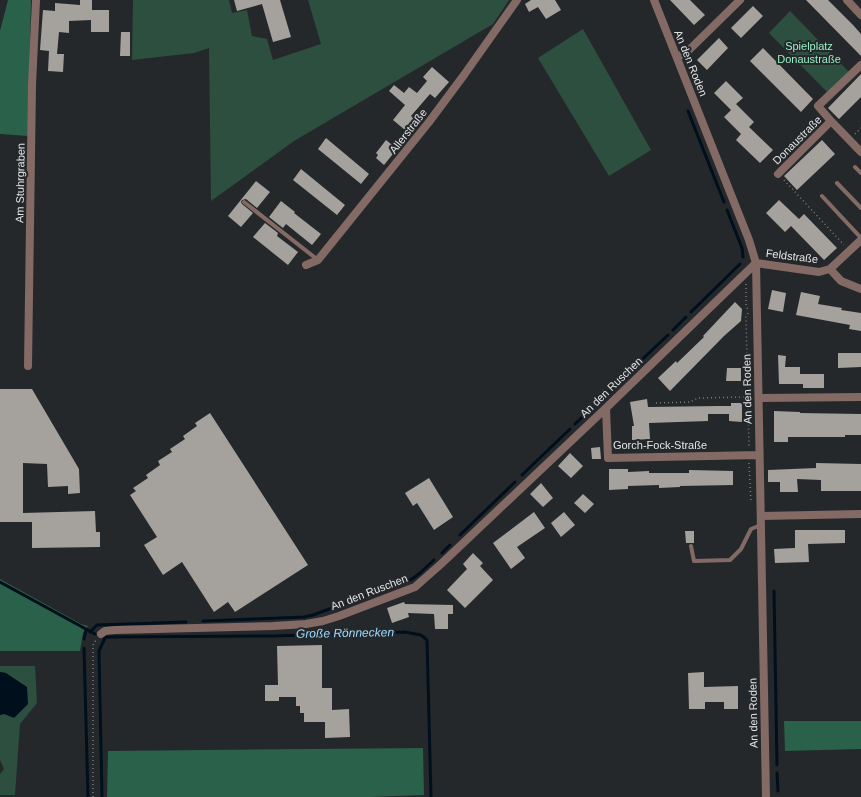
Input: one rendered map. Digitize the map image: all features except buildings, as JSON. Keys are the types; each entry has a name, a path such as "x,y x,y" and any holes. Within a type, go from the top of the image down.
{"street":[{"name":"Am Stuhrgraben","path":"28,366 32,85 36,0"},
{"name":"Allerstraße","path":"306,265 318,260 433,116 517,0"},
{"name":"An den Roden","path":"654,0 749,240 756,263 766,797"},
{"path":"677,57 687,52 740,0"},
{"path":"847,0 861,15"},
{"name":"Donaustraße","path":"861,65 818,106 861,152"},
{"name":"Donaustraße","path":"778,174 831,121"},
{"name":"Feldstraße","path":"756,263 819,272 830,269 861,239"},
{"name":"An den Ruschen","path":"101,634 105,631 115,630 306,624 339,616 415,587 606,408 756,263"},
{"path":"830,269 842,281 861,289"},
{"path":"759,398 861,397"},
{"name":"Gorch-Fock-Straße","path":"606,408 608,458 759,455"},
{"path":"761,520 861,514"}],"lane":[{"path":"855,167 861,174"},
{"path":"837,183 861,208"},
{"path":"822,196 861,239"},
{"path":"244,202 318,260"},
{"path":"691,546 694,561 730,560 741,549 751,529 761,520"}],"path":[{"path":"778,174 850,251"},
{"path":"746,272 746,305 749,311 746,317 751,510"},
{"path":"656,403 690,402 698,398 759,398"},
{"path":"93,797 93,645 101,634"}],"green space":[{"path":"8,0 31,0 28,136 0,134 0,31"},
{"path":"133,0 229,0 232,13 247,10 252,36 267,39 273,60 321,44 308,0 509,0 493,24 294,141 211,201 209,48 194,53 132,60"},
{"name":"Spielplatz Donaustraße","path":"790,11 849,72 828,93 769,33"},
{"path":"583,29 651,150 609,176 538,58"},
{"path":"0,579 81,624 88,626 83,633 80,651 0,651"},
{"path":"0,666 35,666 37,703 20,724 15,795 0,795 0,774 4,769 0,760 0,715 4,714 6,673 0,672"},
{"path":"784,721 861,721 861,749 785,751"},
{"path":"423,748 424,795 370,797 107,797 108,751"}],"water":[{"path":"0,672 6,673 27,687 28,704 14,718 4,714 0,715"}],"waterway":[{"path":"688,111 724,202"},
{"path":"727,210 742,248 743,257"},
{"path":"691,312 740,264"},
{"path":"673,330 686,317"},
{"path":"613,387 668,335"},
{"path":"575,424 610,391"},
{"path":"522,475 570,429"},
{"path":"460,535 515,482"},
{"path":"442,553 450,545"},
{"path":"203,621 304,617 313,615 412,579 434,560"},
{"name":"Große Rönnecken","path":"0,582 95,634"},
{"path":"774,591 777,765"},
{"path":"90,632 97,625 186,622"},
{"path":"84,639 86,630"},
{"name":"Große Rönnecken","path":"103,637 274,636 405,632 421,635 427,640 431,797"},
{"path":"102,797 99,651 105,638"},
{"path":"84,648 88,797"},
{"path":"777,773 778,791"}]}
